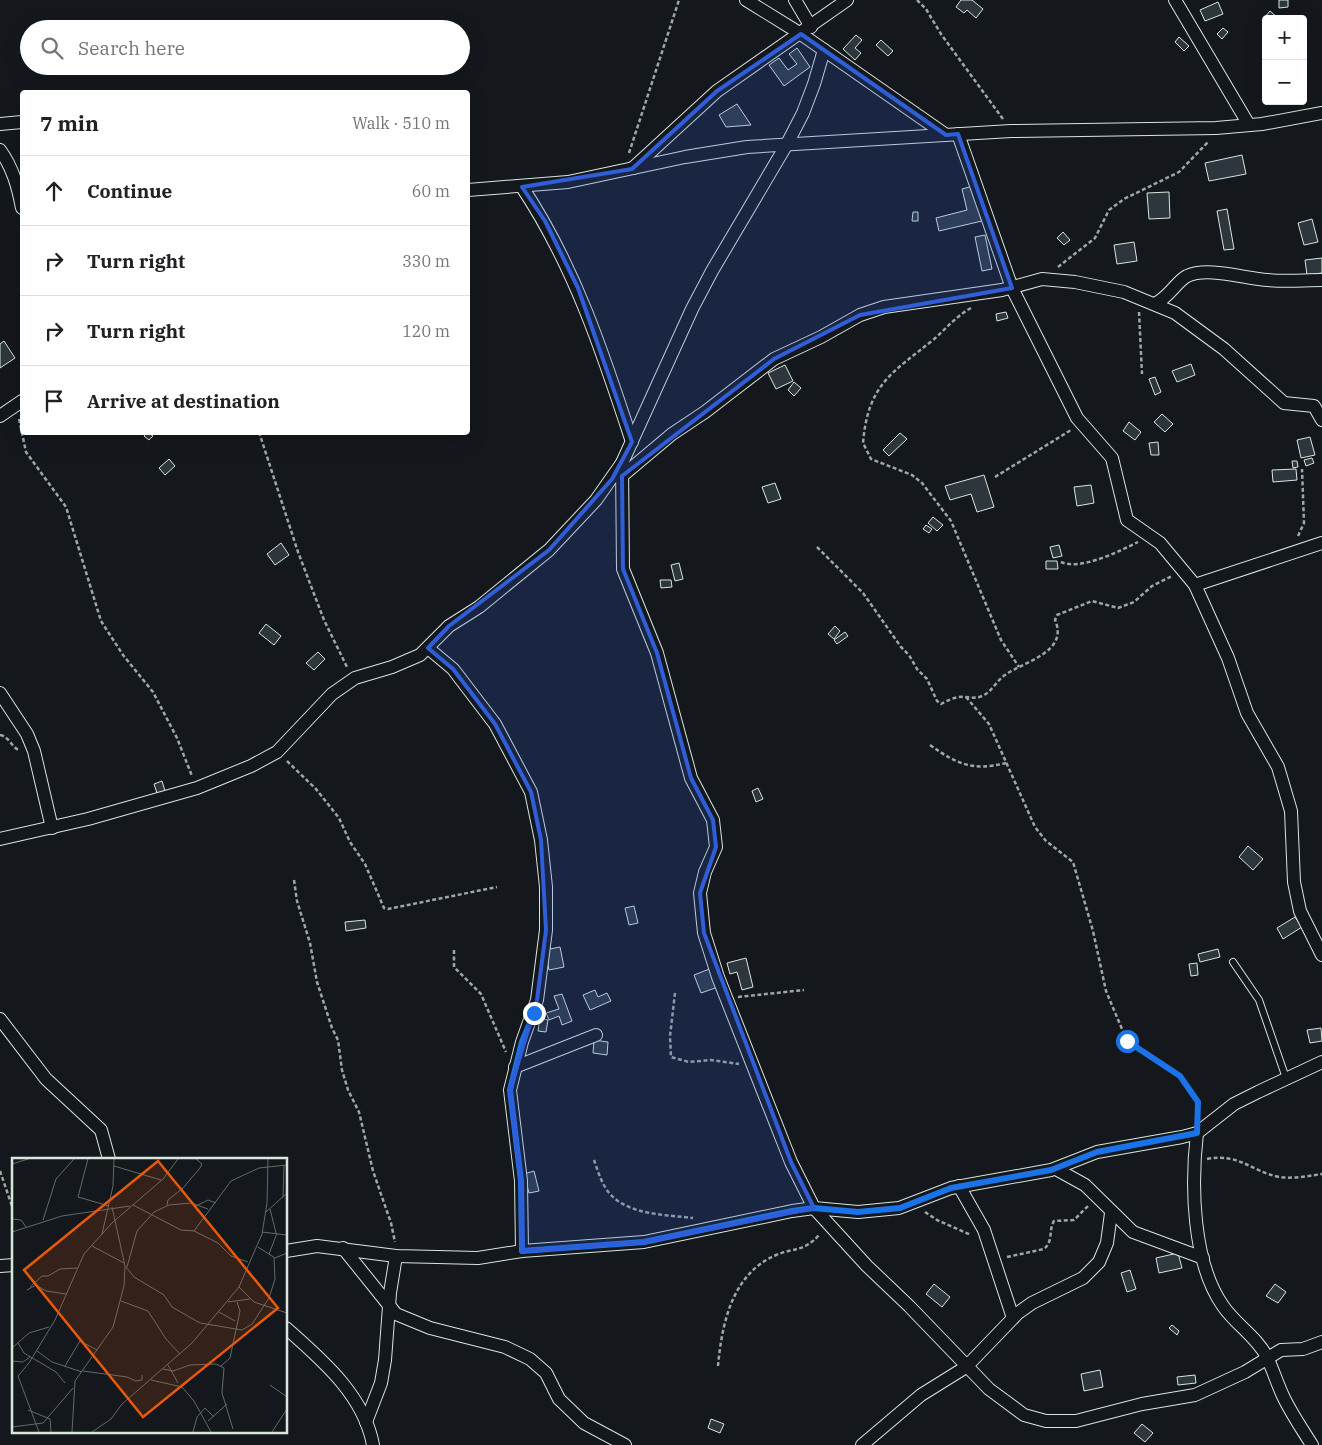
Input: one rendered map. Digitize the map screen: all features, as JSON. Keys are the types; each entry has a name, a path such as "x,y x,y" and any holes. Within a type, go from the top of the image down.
{"street":[{"path":"746,0 806,30 824,50 952,134 1012,288 1081,423 1112,458 1128,520 1160,543 1195,585 1228,658 1247,713 1281,774 1291,812 1294,882 1300,911 1322,955"},
{"path":"795,0 806,30"},
{"path":"626,170 717,91 848,0"},
{"path":"1175,0 1248,125"},
{"path":"824,50 814,84 787,144 708,278 632,442 622,469 623,569 661,667 691,778 713,820 716,847 705,872 700,904 704,933 727,999 791,1162 814,1208 827,1225 909,1306 966,1367 989,1389 1024,1415 1046,1421 1076,1421 1142,1404 1195,1395 1245,1372 1281,1350 1303,1349 1322,1342"},
{"path":"470,190 568,182 720,151 787,144 1011,131 1222,127 1248,125 1322,113"},
{"path":"0,124 20,122"},
{"path":"0,150 9,163 20,198"},
{"path":"522,186 545,221 578,288 609,370 632,442"},
{"path":"1156,304 1167,298 1185,277 1194,274 1215,273 1269,280 1322,280"},
{"path":"0,839 52,828 197,788 251,766 277,752 332,694 362,675 408,661 428,648 449,626 486,602 549,550 622,469 705,412 774,359 821,337 860,315 884,307 1012,288 1042,279 1075,282 1124,292 1156,304 1184,318 1224,349 1284,403 1314,406 1322,420"},
{"path":"0,416 19,403"},
{"path":"1195,585 1322,543"},
{"path":"428,648 453,668 495,724 531,792 541,840 546,887 546,930 537,1000 515,1066 511,1103 521,1181 522,1251"},
{"path":"0,693 27,734 34,751 52,828"},
{"path":"0,1019 46,1079 101,1130 109,1158"},
{"path":"515,1066 596,1034"},
{"path":"288,1251 317,1246 396,1256 458,1259 522,1251 644,1242 676,1237 768,1214 814,1208 858,1212 900,1208 959,1186 1056,1169 1097,1152 1197,1133 1234,1104 1322,1062"},
{"path":"1197,1133 1194,1162 1196,1216 1203,1258 1215,1294 1222,1305 1254,1338 1267,1358 1283,1397 1312,1445"},
{"path":"1056,1169 1084,1185 1111,1213 1133,1232 1203,1258"},
{"path":"959,1186 980,1221 1013,1318"},
{"path":"862,1445 921,1395 966,1367 1013,1318 1032,1303 1072,1286 1093,1270 1107,1243 1111,1213"},
{"path":"343,1248 396,1314 412,1322 505,1347 530,1359 546,1373 559,1399 584,1423 625,1445"},
{"path":"366,1422 381,1383 396,1256"},
{"path":"288,1330 333,1370 350,1393 366,1422 373,1445"}],"lane":[{"path":"1233,962 1259,1000 1286,1078"}],"path":[{"path":"626,170 679,0"},
{"path":"917,0 926,9 941,34 1011,131"},
{"path":"1042,279 1095,238 1109,210 1124,199 1179,172 1222,127"},
{"path":"1139,298 1142,374"},
{"path":"979,305 961,314 934,339 896,368 883,382 874,398 863,443 871,459 903,470 922,483 951,521 1001,640 1019,667"},
{"path":"995,477 1081,423"},
{"path":"24,435 26,452 66,507 101,621 123,655 153,692 177,738 197,788"},
{"path":"260,435 298,552 324,620 343,662 350,670 362,675"},
{"path":"1285,556 1304,523 1302,469"},
{"path":"1061,562 1073,565 1086,562 1118,552 1151,536"},
{"path":"818,547 864,593 917,669 927,679 938,702 941,704 960,697 983,696 1003,676 1040,656 1054,645 1060,632 1055,620 1057,614 1092,601 1118,608 1134,602 1152,586 1166,578 1186,572"},
{"path":"966,697 989,724 1035,826 1046,841 1073,862 1093,931 1106,991 1127,1041 1180,1076 1198,1102 1197,1133"},
{"path":"930,745 945,755 978,768 1006,763"},
{"path":"277,752 316,789 339,818 350,842 365,864 384,908 388,910 497,887"},
{"path":"294,880 297,901 310,943 317,982 332,1028 338,1040 348,1090 359,1112 373,1171 391,1223 396,1256"},
{"path":"454,950 454,967 481,994 500,1040 515,1066"},
{"path":"727,999 804,990"},
{"path":"674,993 670,1036 671,1058 690,1062 711,1060 732,1062 756,1071"},
{"path":"1194,1162 1228,1158 1245,1162 1279,1177 1295,1178 1322,1174"},
{"path":"594,1160 608,1192 617,1200 644,1211 697,1218"},
{"path":"0,1171 12,1206"},
{"path":"994,1259 1044,1249 1052,1239 1054,1221 1074,1220 1097,1197"},
{"path":"914,1204 937,1220 959,1231 987,1239"},
{"path":"718,1366 723,1325 736,1293 749,1273 765,1260 809,1246 827,1225"}],"highlighted area":[{"path":"801,34 946,135 958,134 1012,288 860,315 774,359 622,476 623,569 657,653 691,778 713,820 716,847 700,893 704,933 791,1162 814,1208 644,1242 522,1251 521,1181 510,1090 537,1000 546,930 541,840 531,792 495,724 453,669 428,648 449,626 549,550 612,479 632,442 578,288 545,221 522,187 632,169 717,91"}],"building":[{"path":"961,0 972,0 983,9 976,18 967,10 964,13 956,7"},
{"path":"1279,0 1288,0 1288,7 1279,8"},
{"path":"1218,2 1223,14 1205,21 1200,10"},
{"path":"1270,11 1275,15 1267,15"},
{"path":"1223,28 1228,32 1222,39 1217,34"},
{"path":"856,35 862,40 855,48 861,53 855,60 843,49"},
{"path":"1179,37 1189,46 1184,51 1175,42"},
{"path":"881,40 893,51 888,56 876,45"},
{"path":"797,48 810,67 784,86 769,65 779,58 788,70 797,64 789,54"},
{"path":"737,104 751,125 726,127 719,115"},
{"path":"1242,155 1246,174 1209,181 1205,163"},
{"path":"973,186 982,221 939,231 936,218 967,210 962,189"},
{"path":"1169,192 1170,218 1149,219 1147,193"},
{"path":"1227,209 1234,249 1224,250 1217,211"},
{"path":"913,212 918,212 918,221 912,221"},
{"path":"1312,219 1318,242 1304,245 1298,223"},
{"path":"1063,232 1070,240 1064,245 1057,238"},
{"path":"985,235 992,269 982,271 975,237"},
{"path":"1134,242 1137,261 1117,264 1114,245"},
{"path":"1322,258 1322,273 1307,275 1305,260"},
{"path":"1006,312 1008,318 997,321 996,314"},
{"path":"4,341 15,358 0,368 0,344"},
{"path":"1191,364 1195,375 1177,382 1172,371"},
{"path":"785,365 793,381 776,389 768,373"},
{"path":"1155,377 1161,392 1155,395 1149,379"},
{"path":"794,382 801,388 794,396 788,390"},
{"path":"1162,414 1173,424 1165,432 1154,422"},
{"path":"1129,422 1141,432 1135,440 1123,431"},
{"path":"900,433 907,439 889,456 883,450"},
{"path":"152,435 153,436 149,440 144,436"},
{"path":"1310,437 1315,455 1301,458 1297,440"},
{"path":"1158,442 1159,455 1151,455 1149,443"},
{"path":"1312,458 1314,463 1306,466 1304,460"},
{"path":"169,459 175,466 165,475 159,468"},
{"path":"1292,461 1297,461 1298,467 1293,468"},
{"path":"1296,469 1297,480 1273,482 1272,470"},
{"path":"984,475 994,507 977,512 971,494 950,500 945,486"},
{"path":"775,483 781,499 768,503 762,487"},
{"path":"1091,485 1094,503 1077,506 1074,487"},
{"path":"933,517 943,525 937,531 928,523"},
{"path":"926,525 932,529 929,533 923,529"},
{"path":"281,543 289,555 275,565 267,554"},
{"path":"1059,545 1062,556 1053,558 1050,547"},
{"path":"1046,561 1057,561 1058,569 1046,569"},
{"path":"679,563 683,579 675,581 671,565"},
{"path":"660,580 671,580 672,587 661,588"},
{"path":"266,624 281,636 274,645 259,633"},
{"path":"835,626 840,631 834,639 828,634"},
{"path":"845,632 848,636 837,644 834,640"},
{"path":"318,652 325,659 314,670 306,663"},
{"path":"162,781 165,791 157,793 154,784"},
{"path":"758,788 763,799 756,802 752,791"},
{"path":"1248,846 1263,859 1253,870 1239,857"},
{"path":"634,906 638,923 629,925 625,908"},
{"path":"1295,917 1302,927 1283,939 1277,928"},
{"path":"365,920 366,928 346,931 345,922"},
{"path":"560,947 564,967 549,970 545,950"},
{"path":"1218,949 1220,957 1200,962 1198,954"},
{"path":"746,958 753,987 742,990 737,972 730,974 727,963"},
{"path":"1197,963 1198,975 1191,976 1189,964"},
{"path":"712,968 718,987 701,993 694,975"},
{"path":"595,990 598,997 607,993 611,1001 590,1010 583,995"},
{"path":"562,994 572,1021 562,1025 559,1016 549,1020 546,1013 559,1009 554,996"},
{"path":"540,1018 548,1020 546,1032 538,1031"},
{"path":"1321,1028 1322,1041 1310,1043 1307,1030"},
{"path":"594,1040 608,1042 607,1055 593,1053"},
{"path":"534,1171 539,1191 529,1193 524,1174"},
{"path":"1178,1253 1182,1268 1159,1273 1156,1258"},
{"path":"1130,1270 1136,1289 1127,1292 1121,1273"},
{"path":"934,1284 950,1297 942,1307 926,1294"},
{"path":"1275,1284 1286,1292 1278,1303 1266,1296"},
{"path":"1172,1325 1179,1331 1177,1335 1169,1328"},
{"path":"1100,1370 1103,1387 1084,1391 1081,1374"},
{"path":"1195,1375 1196,1383 1178,1385 1177,1377"},
{"path":"711,1419 724,1424 720,1433 708,1428"},
{"path":"1142,1424 1153,1433 1145,1442 1134,1433"}],"route":[{"path":"534,1013 522,1042 510,1090 521,1181 523,1212 522,1251 609,1243 644,1242 676,1237 768,1214 814,1208 858,1212 900,1208 951,1188 1060,1168 1097,1152 1163,1141 1197,1133 1198,1102 1180,1076 1154,1061 1127,1041"}]}
